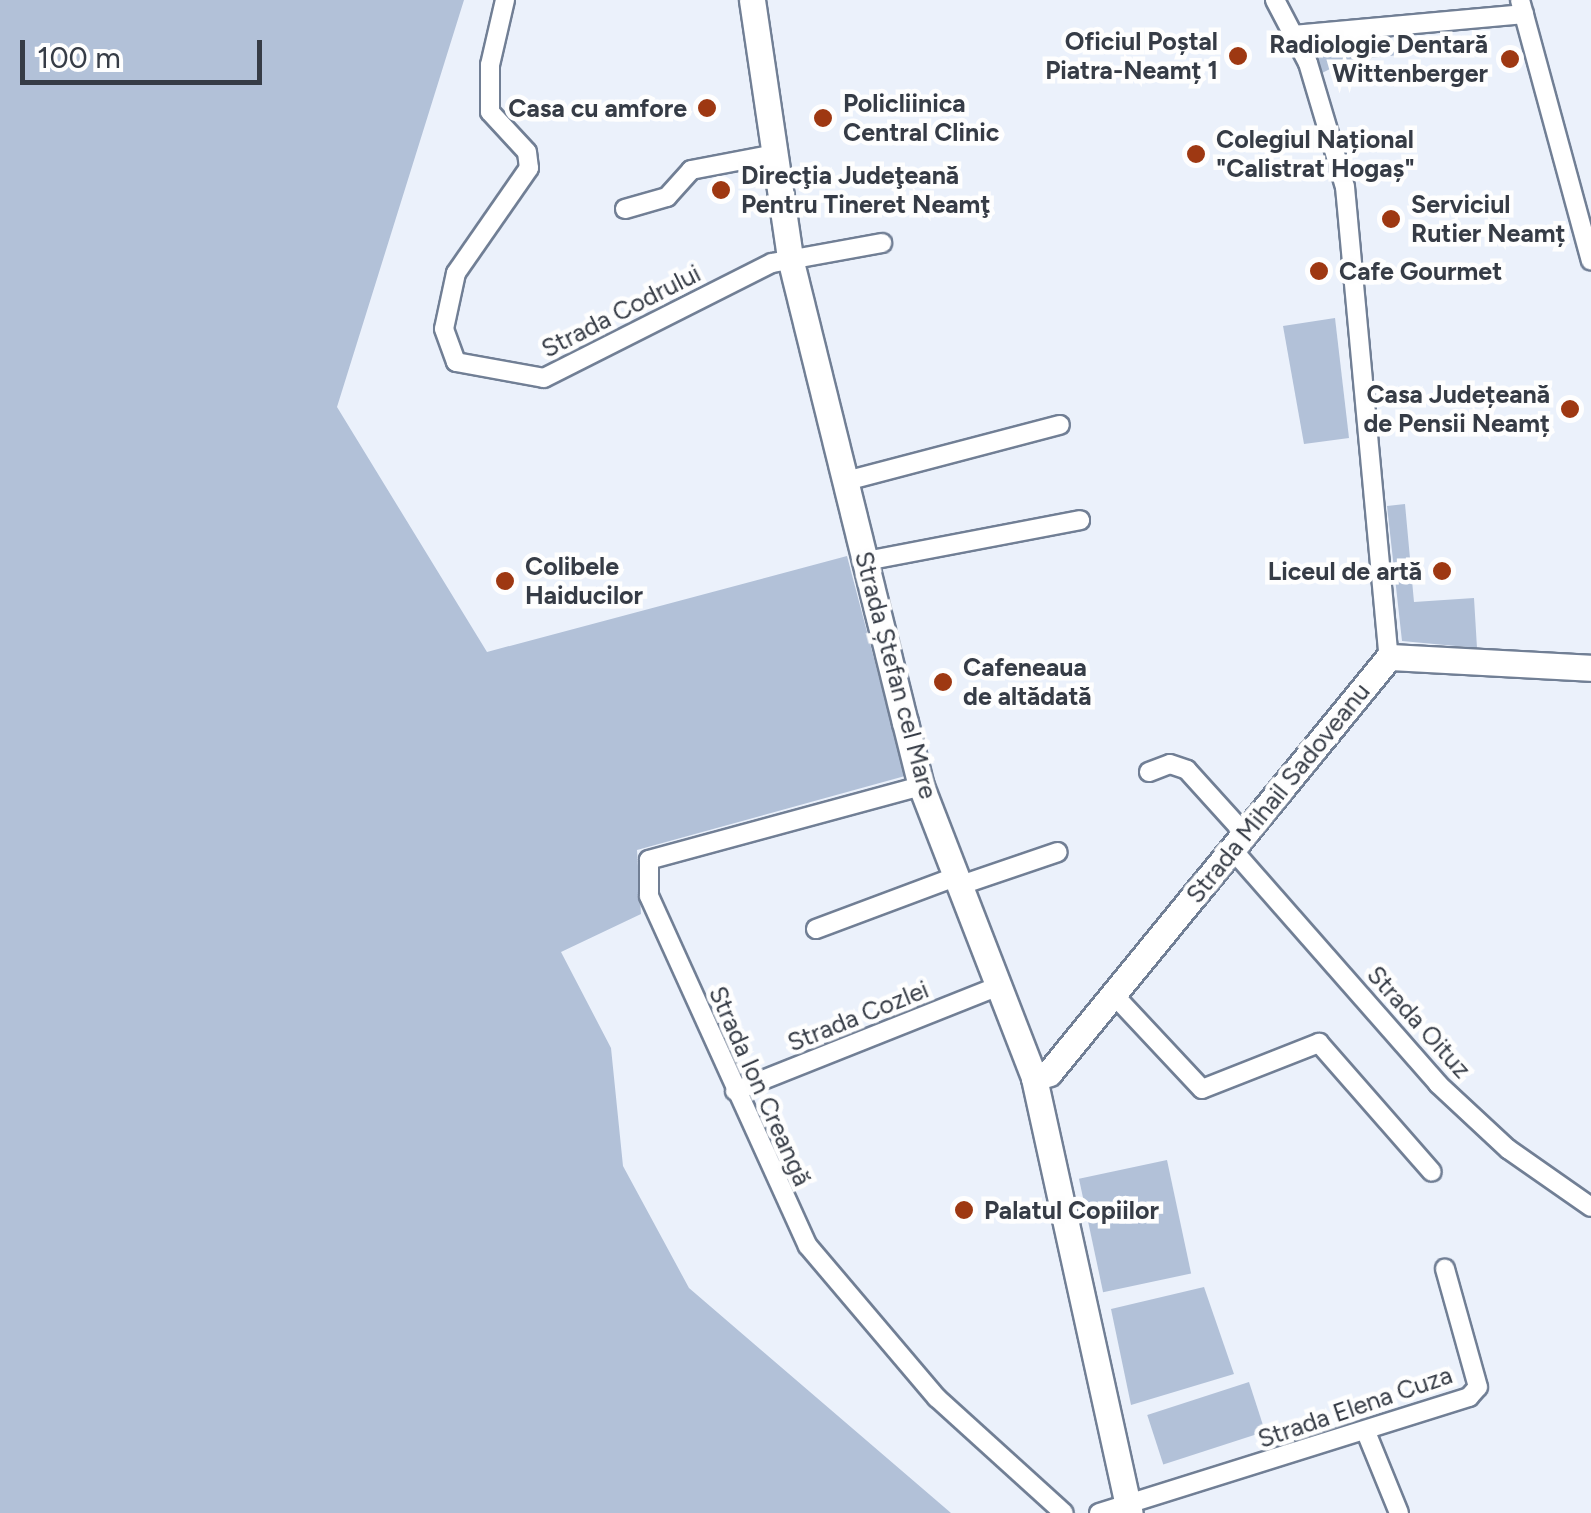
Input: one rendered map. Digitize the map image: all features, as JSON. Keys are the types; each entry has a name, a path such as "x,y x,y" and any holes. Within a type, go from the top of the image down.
{"street":[{"name":"Strada Codrului","path":"505,0 490,65 490,112 527,152 529,168 456,273 444,329 456,362 544,378 790,258"},
{"name":"Strada Ștefan cel Mare","path":"752,0 770,156 790,258 921,786 1034,1078 1129,1510"},
{"path":"1275,0 1294,35 1345,187 1389,657 1591,668"},
{"path":"1294,35 1522,7 1585,218 1591,262"},
{"path":"626,210 667,197 692,170 770,156"},
{"path":"790,258 882,242"},
{"path":"846,481 1060,424"},
{"path":"866,562 1080,520"},
{"name":"Strada Mihail Sadoveanu","path":"1034,1078 1049,1073 1389,657"},
{"name":"Strada Oituz","path":"1149,772 1170,764 1187,770 1238,841 1438,1084 1508,1149 1591,1206"},
{"name":"Strada Ion Creangă","path":"921,786 649,860 653,911 791,1216 839,1286 937,1398 1064,1513"},
{"path":"816,929 1058,852"},
{"name":"Strada Cozlei","path":"735,1090 999,986"},
{"path":"1113,994 1202,1089 1319,1044 1432,1172"},
{"name":"Strada Elena Cuza","path":"1129,1510 1469,1397 1478,1387 1445,1268"},
{"path":"1366,1432 1398,1513"},
{"path":"1099,1513 1129,1510"}],"shaded area":[{"path":"0,0 464,0 337,407 487,652 847,556 905,776 637,850 641,914 561,952 611,1048 623,1166 689,1288 951,1513 0,1513"},
{"path":"1428,42 1416,53 1346,61 1322,73 1317,53"},
{"path":"1335,318 1349,438 1304,444 1283,326"},
{"path":"1405,504 1414,602 1474,598 1477,648 1402,641 1387,506"},
{"path":"1167,1160 1191,1273 1103,1292 1079,1179"},
{"path":"1204,1287 1234,1374 1131,1405 1111,1309"},
{"path":"1249,1382 1265,1431 1163,1465 1147,1415"}],"place":[{"name":"Oficiul Poștal Piatra-Neamț 1","path":"1238,56"},
{"name":"Radiologie Dentară Wittenberger","path":"1510,59"},
{"name":"Casa cu amfore","path":"707,108"},
{"name":"Policliinica Central Clinic","path":"823,118"},
{"name":"Colegiul Național \"Calistrat Hogaș\"","path":"1196,154"},
{"name":"Direcţia Judeţeană Pentru Tineret Neamţ","path":"721,190"},
{"name":"Serviciul Rutier Neamț","path":"1391,219"},
{"name":"Cafe Gourmet","path":"1319,271"},
{"name":"Casa Județeană de Pensii Neamț","path":"1570,409"},
{"name":"Liceul de artă","path":"1442,571"},
{"name":"Colibele Haiducilor","path":"505,581"},
{"name":"Cafeneaua de altădată","path":"943,682"},
{"name":"Palatul Copiilor","path":"964,1210"}]}
